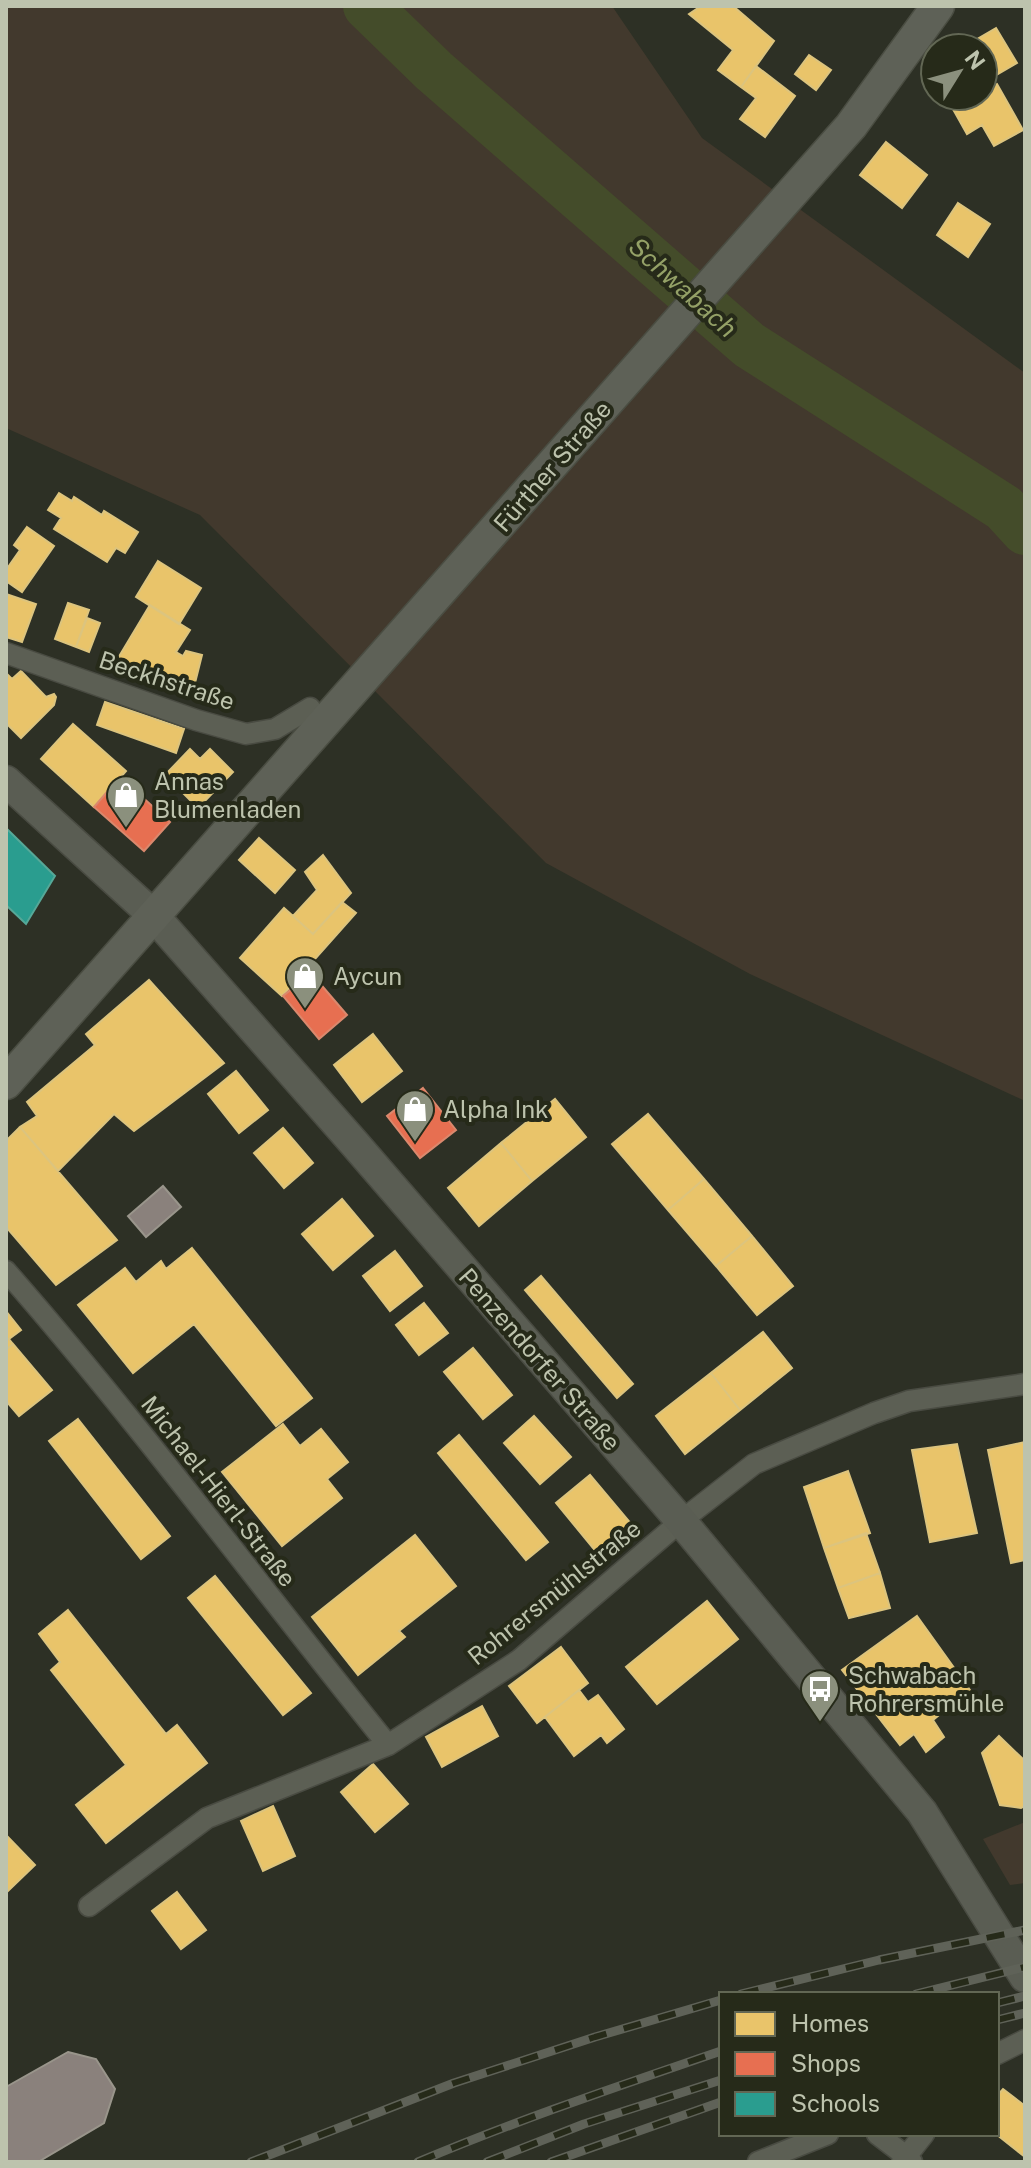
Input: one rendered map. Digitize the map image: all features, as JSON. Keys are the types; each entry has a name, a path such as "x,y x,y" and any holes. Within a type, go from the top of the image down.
{"main road":[{"name":"Fürther Straße","path":"6,1083 851,126 938,6"},
{"name":"Penzendorfer Straße","path":"6,781 153,915 681,1521 922,1812 1025,1977"}],"street":[{"name":"Beckhstraße","path":"6,653 196,720 246,734 275,729 310,708"},
{"name":"Michael-Hierl-Straße","path":"6,1271 174,1475 388,1745"},
{"name":"Rohrersmühlstraße","path":"89,1906 207,1818 388,1745 519,1660 681,1521 754,1464 909,1401 1025,1384"},
{"path":"999,2053 1025,2040"},
{"path":"758,2162 823,2136"},
{"path":"879,2136 907,2160 923,2136"}],"shaded area":[{"path":"6,6 612,6 702,138 1025,373 1025,1101 750,974 546,863 200,515 6,428"},
{"path":"1025,1822 1025,1883 1010,1885 983,1839"}],"building: Homes":[{"path":"701,6 733,6 774,41 741,87 718,70 733,50 689,14"},
{"path":"999,33 1017,63 999,74"},
{"path":"809,55 831,70 816,90 795,74"},
{"path":"756,66 795,96 765,137 740,119 756,98 741,87"},
{"path":"999,88 1023,130 994,146 982,125 967,134 955,112 999,112"},
{"path":"886,142 927,175 902,208 860,175"},
{"path":"958,203 990,224 968,257 937,235"},
{"path":"59,493 72,501 74,497 102,515 104,511 138,532 125,553 116,548 107,562 54,529 61,518 48,510"},
{"path":"27,527 54,546 22,592 6,581 6,570 20,550 14,545"},
{"path":"158,561 201,588 179,624 136,597"},
{"path":"6,594 36,604 22,642 6,637"},
{"path":"68,603 89,610 76,647 55,639"},
{"path":"150,605 190,630 176,652 183,656 186,651 202,655 192,695 153,682 117,660"},
{"path":"87,618 100,623 89,652 76,647"},
{"path":"21,671 46,697 54,694 56,697 54,705 21,738 6,723 6,673 12,679"},
{"path":"105,702 184,729 176,753 97,725"},
{"path":"73,724 126,771 94,807 41,759"},
{"path":"190,749 200,759 210,749 233,772 198,808 165,775"},
{"path":"259,838 295,870 275,893 239,860"},
{"path":"323,855 351,893 313,934 293,916 317,890 305,872"},
{"path":"342,902 356,913 282,996 240,958 284,908 313,934"},
{"path":"149,980 224,1063 134,1131 114,1114 58,1171 20,1127 37,1116 27,1102 95,1045 86,1034"},
{"path":"373,1034 402,1071 362,1102 334,1065"},
{"path":"236,1071 268,1110 239,1133 208,1094"},
{"path":"555,1099 586,1137 532,1181 501,1143"},
{"path":"648,1114 704,1179 668,1210 612,1144"},
{"path":"20,1127 117,1240 56,1285 6,1227 6,1141"},
{"path":"283,1128 313,1163 284,1188 254,1153"},
{"path":"501,1143 532,1181 479,1226 448,1188"},
{"path":"704,1179 752,1236 716,1266 668,1210"},
{"path":"342,1199 373,1236 333,1270 302,1234"},
{"path":"752,1236 793,1286 757,1315 716,1266"},
{"path":"192,1248 312,1398 276,1426 194,1324 133,1373 78,1305 125,1268 136,1282 161,1261 166,1269"},
{"path":"395,1251 422,1286 390,1311 363,1276"},
{"path":"541,1276 633,1384 617,1398 525,1290"},
{"path":"424,1303 448,1333 419,1355 396,1325"},
{"path":"6,1311 21,1330 9,1339 13,1344 6,1350"},
{"path":"763,1332 792,1368 740,1410 711,1373"},
{"path":"13,1344 52,1390 19,1416 6,1401 6,1350"},
{"path":"473,1348 512,1395 483,1419 444,1372"},
{"path":"711,1373 740,1410 685,1454 656,1416"},
{"path":"534,1416 571,1457 540,1484 504,1443"},
{"path":"78,1419 170,1536 141,1559 49,1441"},
{"path":"283,1424 300,1446 321,1429 348,1462 327,1479 342,1498 282,1546 222,1472"},
{"path":"459,1435 548,1542 526,1560 438,1453"},
{"path":"1025,1442 1025,1560 1011,1563 988,1450"},
{"path":"957,1444 977,1533 930,1542 912,1450"},
{"path":"848,1471 870,1533 824,1548 804,1487"},
{"path":"590,1475 632,1525 598,1554 556,1503"},
{"path":"866,1533 880,1573 838,1588 824,1548"},
{"path":"415,1535 456,1586 399,1631 405,1637 358,1675 312,1617"},
{"path":"880,1573 890,1608 849,1618 838,1588"},
{"path":"215,1576 311,1693 283,1715 188,1598"},
{"path":"707,1601 738,1639 657,1704 626,1667"},
{"path":"68,1610 166,1734 177,1725 207,1763 106,1843 76,1805 126,1765 51,1670 60,1662 39,1634"},
{"path":"917,1616 970,1690 933,1720 944,1737 926,1752 914,1734 900,1745 842,1670"},
{"path":"561,1647 588,1683 537,1723 509,1686"},
{"path":"579,1690 588,1702 598,1695 624,1729 607,1743 601,1735 574,1756 545,1717"},
{"path":"482,1706 498,1736 442,1767 426,1737"},
{"path":"999,1736 1025,1761 1025,1806 1021,1808 1000,1805 982,1753"},
{"path":"373,1764 408,1804 375,1832 341,1792"},
{"path":"273,1806 295,1856 263,1871 241,1821"},
{"path":"6,1835 35,1865 6,1893"},
{"path":"177,1892 206,1930 181,1949 152,1911"},
{"path":"1003,2089 1025,2106 1025,2157 999,2136 999,2094"}],"building: Shops":[{"path":"120,777 170,822 144,851 94,807"},
{"path":"311,973 347,1015 319,1039 283,996"},
{"path":"423,1088 456,1130 420,1158 387,1116"}],"building: Schools":[{"path":"6,828 55,876 26,924 6,905"}],"building: Industry":[{"path":"163,1186 181,1207 146,1237 128,1216"},
{"path":"68,2052 96,2059 115,2089 104,2123 38,2162 6,2162 6,2087"}],"waterway":[{"name":"Schwabach","path":"367,6 434,71 749,345 1004,508 1025,531"}],"railway":[{"path":"749,1992 879,1960 1025,1930"},
{"path":"924,1992 1025,1967"},
{"path":"999,2002 1025,1996"},
{"path":"251,2162 454,2083 719,2001"},
{"path":"999,2020 1025,2013"},
{"path":"418,2162 606,2090 719,2052"},
{"path":"487,2162 584,2124 719,2081"},
{"path":"551,2162 719,2103"}],"place":[{"name":"Annas Blumenladen","path":"126,829"},
{"name":"Aycun","path":"305,1010"},
{"name":"Alpha Ink","path":"415,1143"},
{"name":"Schwabach Rohrersmühle","path":"820,1723"}]}
